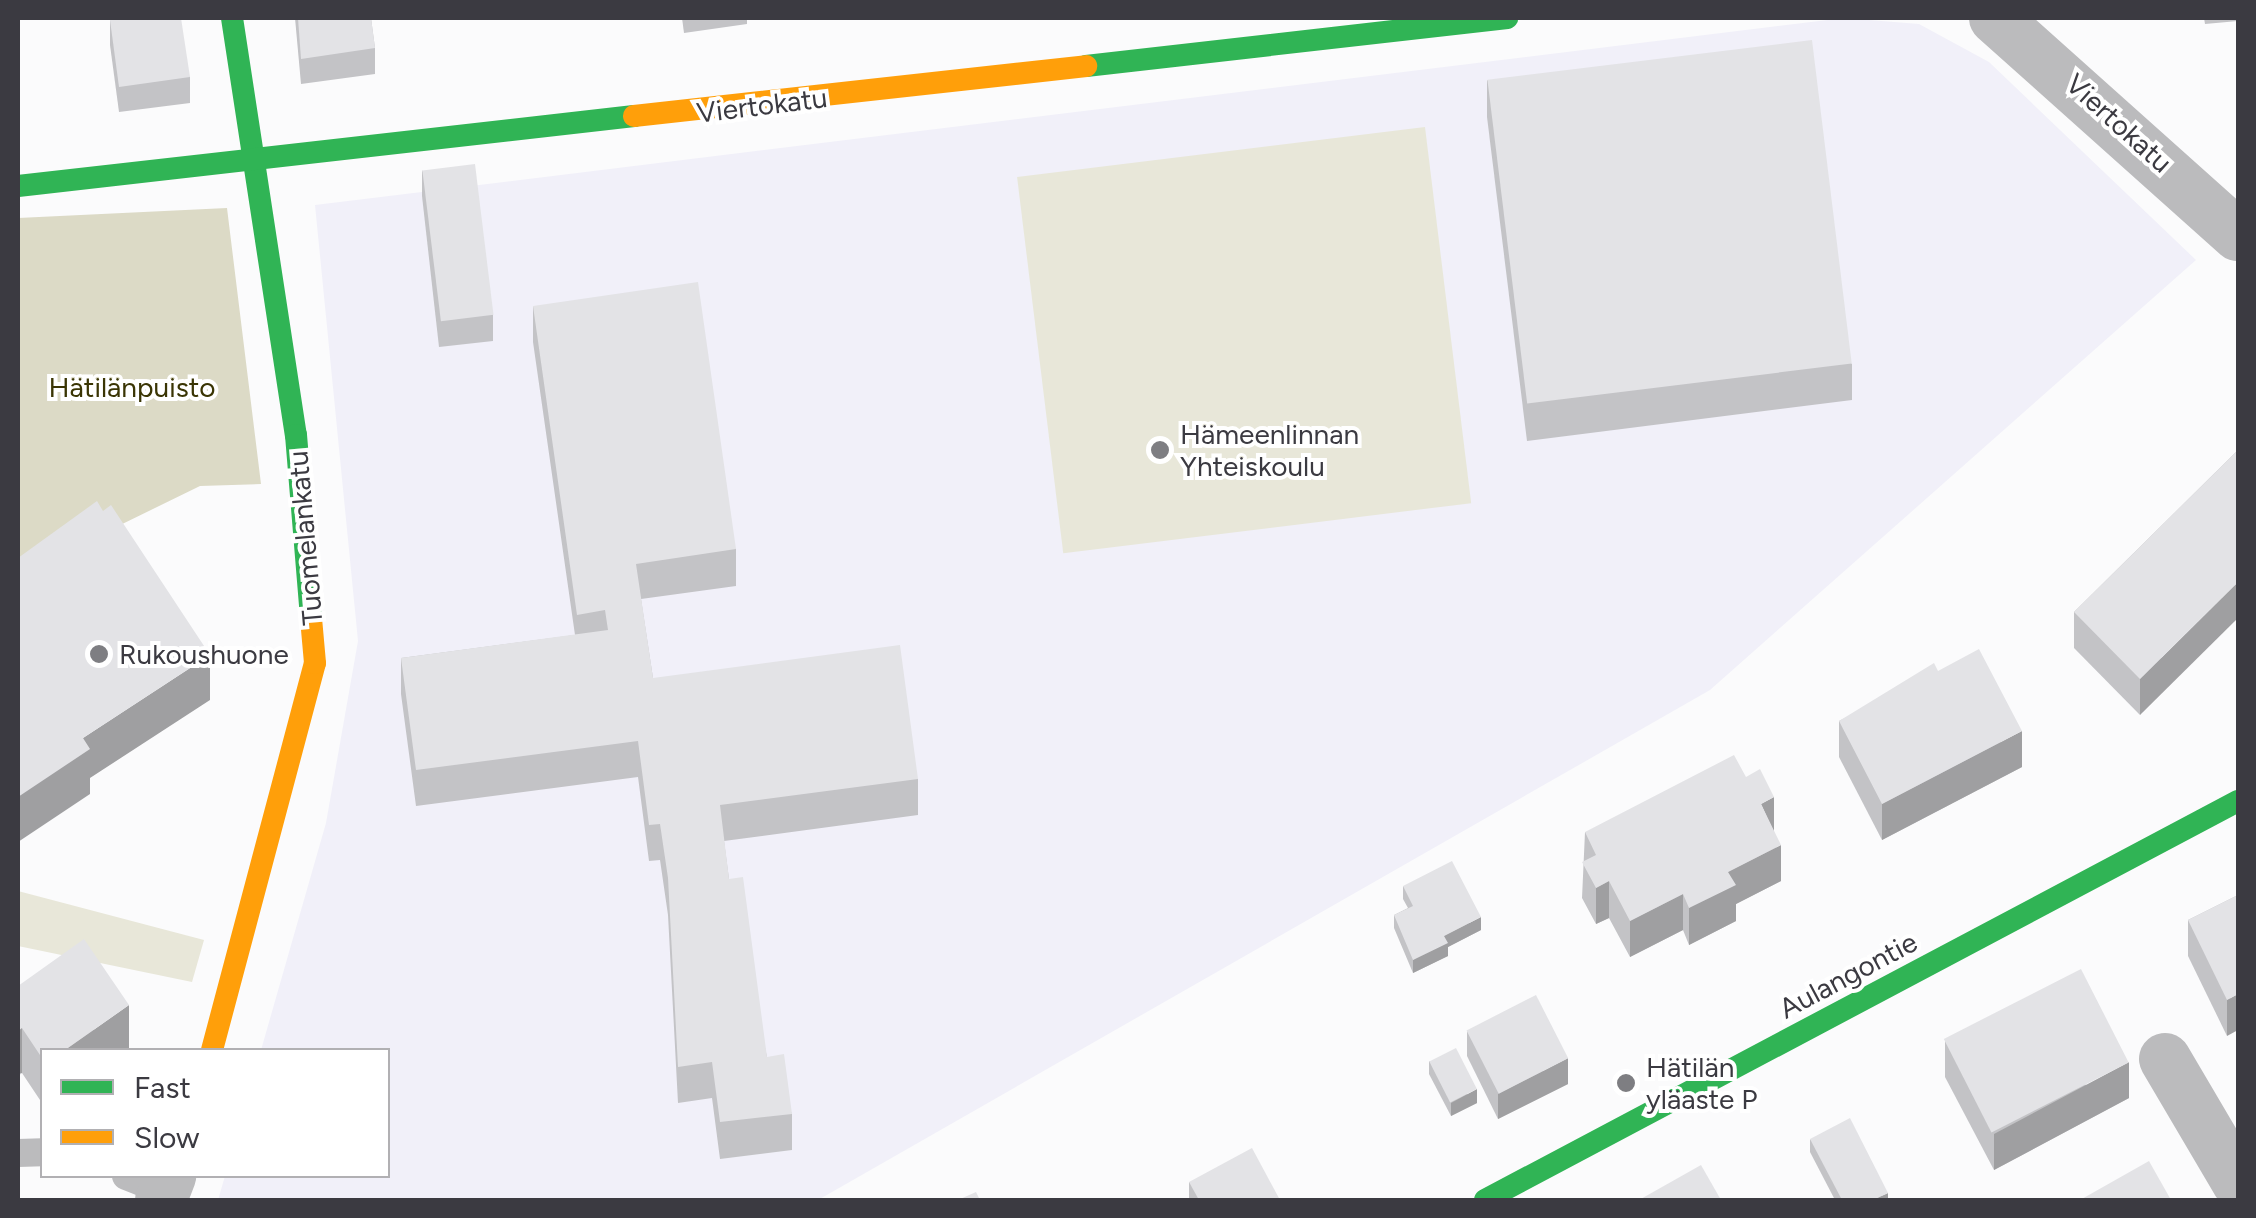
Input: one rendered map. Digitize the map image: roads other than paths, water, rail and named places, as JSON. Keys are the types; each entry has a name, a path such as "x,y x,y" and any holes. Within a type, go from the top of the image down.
{"street":[{"name":"Tuomelankatu","path":"213,1048 315,663 296,435 232,18"},
{"name":"Viertokatu","path":"18,186 256,165 1507,18"},
{"name":"Viertokatu","path":"1995,18 2231,214"},
{"name":"Aulangontie","path":"1485,1200 2238,801"},
{"path":"2165,1059 2238,1183"}],"place":[{"name":"Hämeenlinnan Yhteiskoulu","path":"1160,450"},
{"name":"Rukoushuone","path":"99,654"},
{"name":"Hätilän yläaste P","path":"1626,1083"}],"park label":[{"name":"Hätilänpuisto","path":"132,387"}]}
